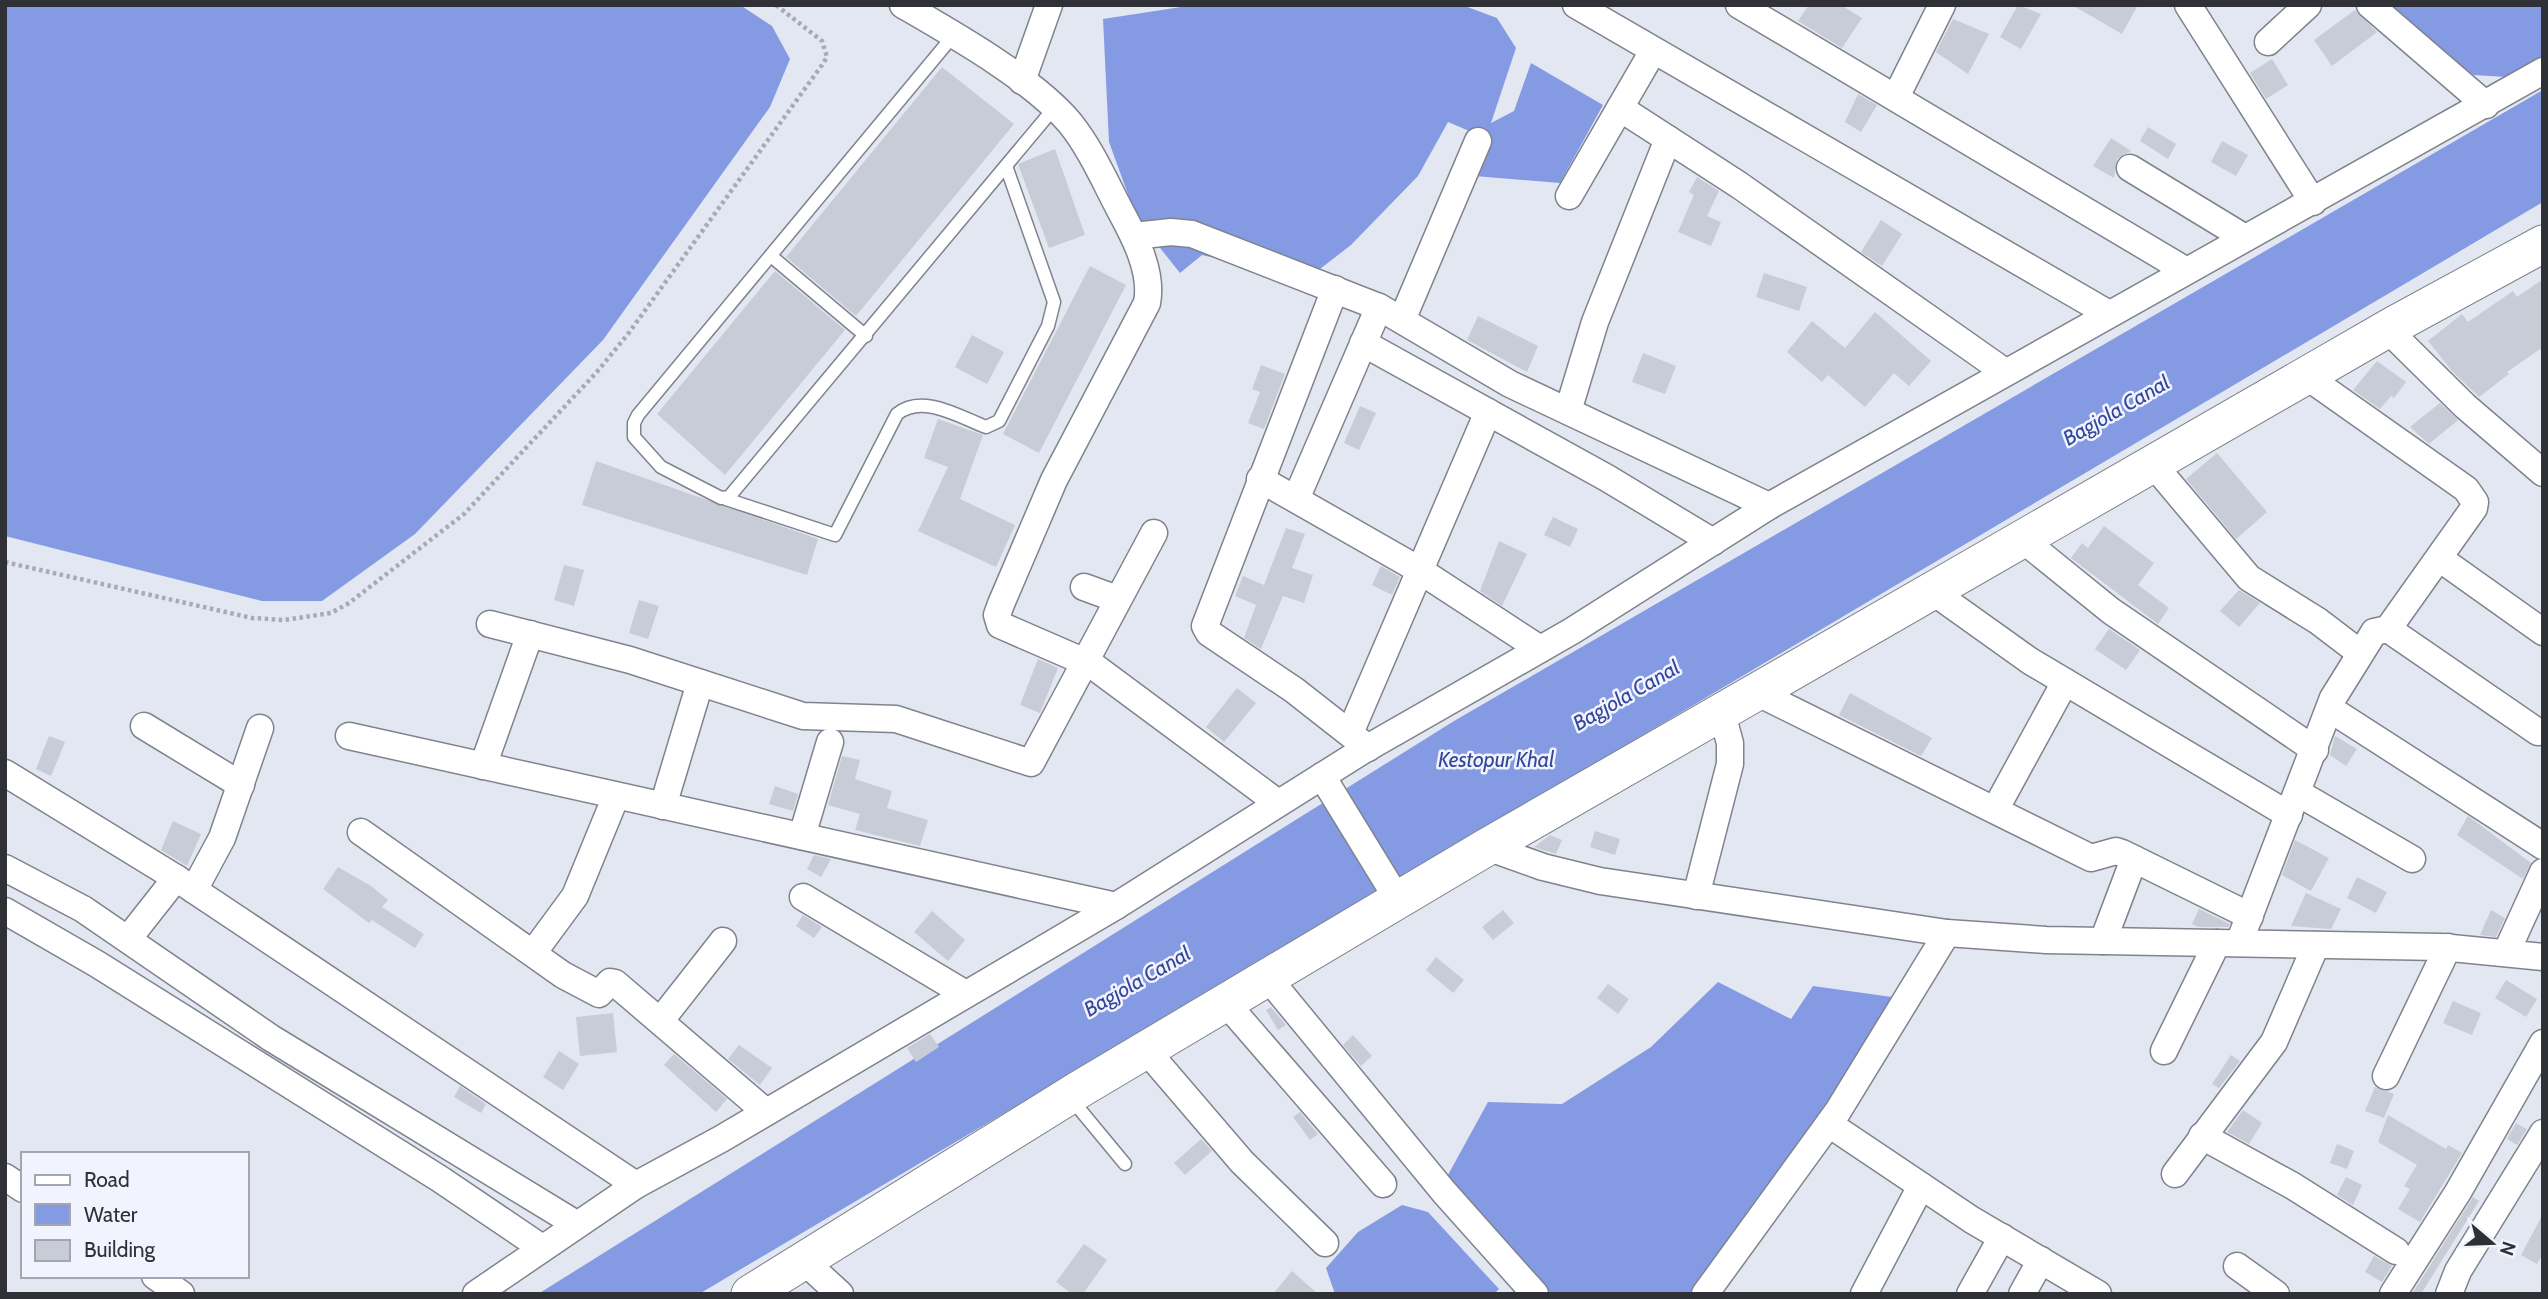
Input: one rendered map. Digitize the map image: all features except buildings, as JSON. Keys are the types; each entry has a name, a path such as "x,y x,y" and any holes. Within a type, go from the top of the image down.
{"street":[{"path":"1023,81 1049,5"},
{"path":"1576,5 2109,314"},
{"path":"1739,5 2185,270"},
{"path":"1896,97 1942,5"},
{"path":"2188,5 2313,202"},
{"path":"2268,42 2308,5"},
{"path":"2370,5 2486,105"},
{"path":"906,6 1023,81 1055,107 1088,151 1134,236 1147,276 1147,303 1054,480 997,615 1000,625 1084,662 1278,803"},
{"path":"1569,196 1653,51"},
{"path":"477,1294 636,1185 766,1112 964,993 1116,906 1322,776 1359,740 1540,649 1769,506 2543,71"},
{"path":"1620,108 2005,372"},
{"path":"1568,411 1595,322 1668,139"},
{"path":"1402,320 1478,141"},
{"path":"2130,168 2245,238"},
{"path":"1134,236 1171,232 1192,234 1379,307 1510,384 1769,506"},
{"path":"750,1294 1069,1096 1268,978 1390,887 1487,847 2387,329 2543,244"},
{"path":"1335,289 1205,620 1207,630 1294,690 1359,740"},
{"path":"1296,499 1379,307"},
{"path":"2387,329 2465,406 2543,473"},
{"path":"1363,343 1607,478 1713,542"},
{"path":"2164,1051 2228,943 2250,916 2330,709 2360,653 2374,632 2388,629 2474,508 2473,496 2306,376"},
{"path":"1359,740 1419,570 1488,412"},
{"path":"2153,464 2249,578 2318,621 2360,653"},
{"path":"1260,479 1419,570 1540,649"},
{"path":"490,624 700,683 803,716 896,719 1031,763 1154,533"},
{"path":"2022,539 2111,611 2315,750"},
{"path":"2439,558 2543,632"},
{"path":"1084,587 1117,599"},
{"path":"1932,591 2065,682 2293,804 2412,859"},
{"path":"2388,629 2538,732"},
{"path":"483,766 530,634"},
{"path":"1994,810 2065,682"},
{"path":"663,806 700,683"},
{"path":"1758,693 2091,858 2116,851 2250,916"},
{"path":"2330,709 2543,846"},
{"path":"1696,896 1730,764 1730,743 1722,714"},
{"path":"144,726 241,785"},
{"path":"128,939 185,884 222,838 260,728"},
{"path":"349,736 1116,906"},
{"path":"802,836 830,742"},
{"path":"5,773 185,884 636,1185"},
{"path":"1322,776 1390,887"},
{"path":"533,953 575,896 617,796"},
{"path":"361,832 533,953 596,993 601,993 612,981 766,1112"},
{"path":"1487,847 1543,867 1600,881 1947,933 2103,941 2448,947 2543,957"},
{"path":"2103,941 2134,859"},
{"path":"5,867 83,909 271,1038 576,1224"},
{"path":"2506,953 2543,872"},
{"path":"803,897 964,993"},
{"path":"5,911 97,964 440,1179 542,1248"},
{"path":"1705,1294 1829,1124 1947,933"},
{"path":"661,1020 723,941"},
{"path":"2175,1174 2274,1042 2316,944"},
{"path":"2386,1076 2448,947"},
{"path":"1268,978 1444,1192 1535,1294"},
{"path":"1226,1003 1383,1184"},
{"path":"2393,1294 2404,1259 2543,1043"},
{"path":"1146,1050 1242,1162 1325,1243"},
{"path":"1829,1124 1921,1186 2040,1260 2070,1286 2098,1294"},
{"path":"2202,1136 2293,1186 2404,1259 2419,1278 2447,1294 2458,1271 2543,1133"},
{"path":"5,1177 21,1188"},
{"path":"1864,1294 1921,1186"},
{"path":"1970,1294 2002,1237"},
{"path":"803,1260 840,1294"},
{"path":"2022,1294 2040,1260"},
{"path":"2237,1266 2276,1294"},
{"path":"158,1278 181,1294"}],"lane":[{"path":"953,36 634,423 634,437 657,464 726,499 835,535 897,414 906,406 924,404 986,427 999,421 1048,326 1054,302 1006,166"},
{"path":"726,499 866,336 1055,107"},
{"path":"771,256 866,336"},
{"path":"1069,1096 1125,1164"}],"path":[{"path":"5,562 251,618 284,620 316,617 349,603 464,514 596,373 822,65 827,57 822,41 776,5"}],"water":[{"path":"5,5 740,5 772,26 790,59 770,107 603,340 415,534 322,601 262,601 5,536"},
{"path":"1194,5 1462,5 1497,18 1516,48 1491,123 1514,111 1531,63 1603,105 1560,183 1474,176 1481,136 1448,122 1418,176 1351,245 1307,279 1202,255 1180,273 1137,219 1109,142 1103,19"},
{"path":"2384,5 2543,5 2543,65 2522,78 2474,75 2379,14"},
{"name":"Kestopur Khal","path":"2543,90 2543,202 699,1294 538,1294 1454,721"},
{"path":"1718,982 1791,1019 1813,986 1899,998 1840,1087 1689,1294 1538,1294 1443,1184 1488,1102 1562,1104 1651,1047"},
{"path":"1402,1205 1428,1212 1499,1289 1494,1294 1335,1294 1326,1268 1358,1232"}],"water label":[{"name":"Bagjola Canal","path":"2116,410"},
{"name":"Bagjola Canal","path":"1626,695"},
{"name":"Bagjola Canal","path":"1137,981"}]}
